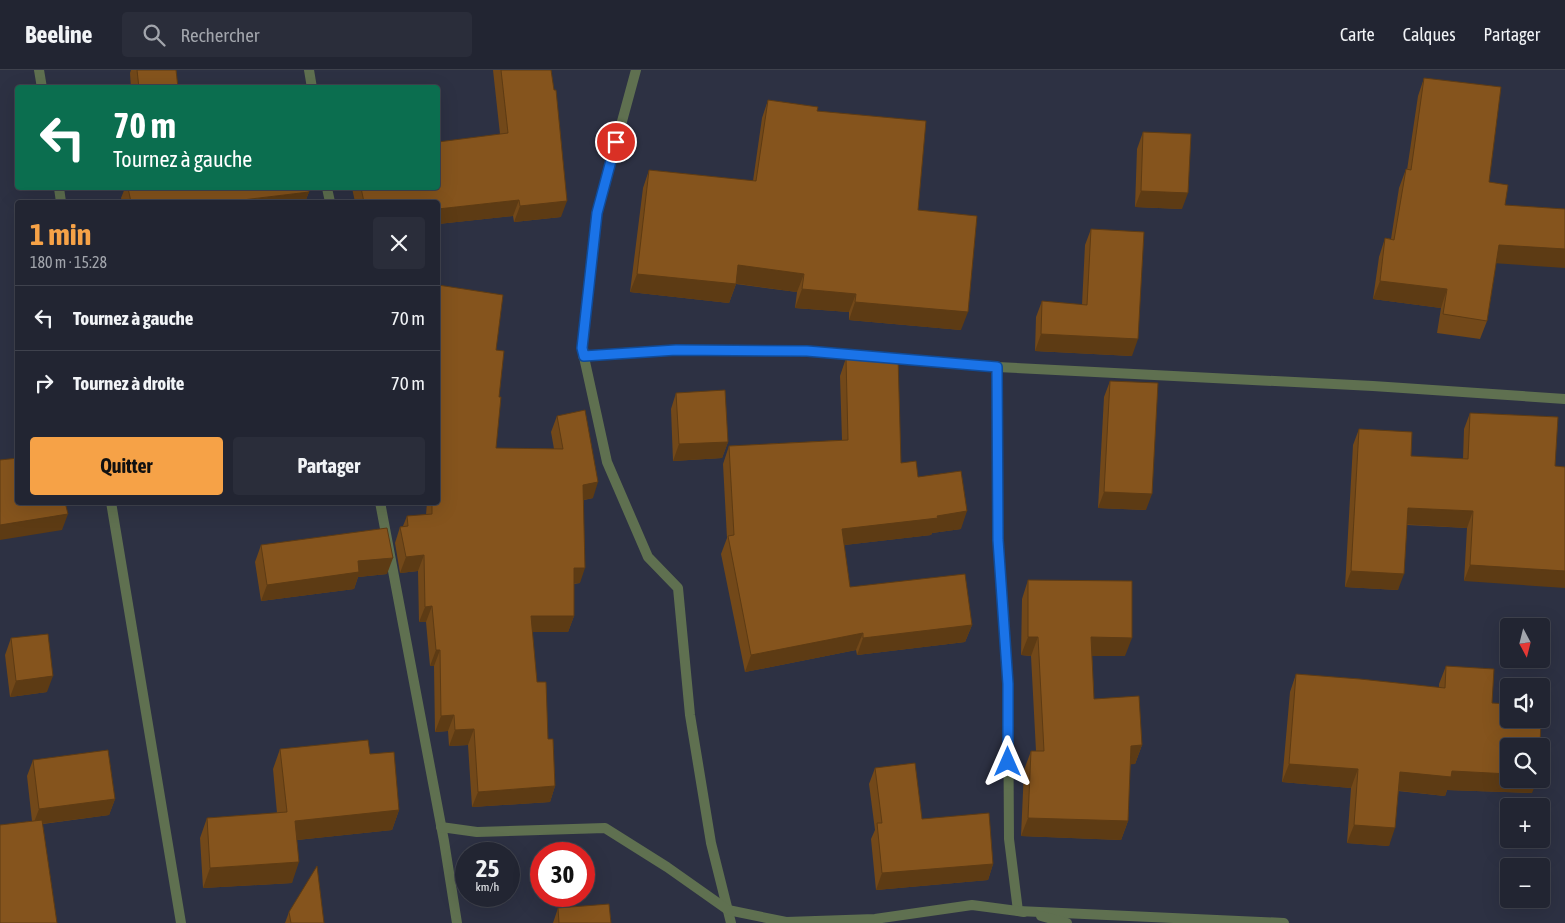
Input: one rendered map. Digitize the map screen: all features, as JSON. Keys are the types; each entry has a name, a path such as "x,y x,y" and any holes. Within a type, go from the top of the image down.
{"street":[{"path":"39,70 42,85"},
{"path":"309,70 312,85"},
{"path":"636,70 597,213 582,348 607,462 648,557 678,588 690,715 711,843 731,923"},
{"path":"584,356 676,350 807,351 997,367 1373,386 1565,399"},
{"path":"997,367 998,540 1008,684 1009,839 1020,923"},
{"path":"111,505 181,923"},
{"path":"381,505 441,827 457,923"},
{"path":"441,827 477,832 604,828 667,867 728,910 786,922 876,919 972,905 1018,911 1284,923"},
{"path":"1018,911 1067,923"}],"building":[{"path":"137,70 176,70 178,85 139,85"},
{"path":"501,70 551,70 554,90 556,90 567,201 520,206 519,200 440,209 440,200 364,200 361,190 440,190 440,142 508,133"},
{"path":"1424,78 1501,87 1489,182 1508,185 1505,205 1565,209 1565,249 1499,245 1487,321 1443,314 1447,289 1380,281 1385,238 1394,240 1406,169 1411,170"},
{"path":"768,100 818,107 817,111 926,121 918,210 977,216 968,312 855,302 856,294 802,289 804,274 738,265 736,284 637,274 649,170 756,181"},
{"path":"1143,132 1191,134 1188,193 1141,191"},
{"path":"128,190 309,190 309,192 243,200 131,200"},
{"path":"1091,229 1144,232 1138,339 1041,334 1042,301 1087,305"},
{"path":"440,285 503,295 496,350 504,351 496,448 563,449 557,416 585,410 598,482 583,485 585,568 574,568 574,616 531,616 537,682 546,682 548,739 553,739 555,786 478,792 474,729 455,730 454,715 441,716 440,650 436,650 432,606 425,607 424,555 406,557 400,527 408,526 407,516 432,514 432,505 440,505"},
{"path":"898,357 901,463 916,461 918,477 961,471 967,511 937,516 938,518 842,529 850,587 965,574 972,625 863,638 863,633 751,655 728,536 734,535 729,446 848,440 846,358"},
{"path":"1110,381 1158,383 1152,494 1104,492"},
{"path":"725,390 728,442 679,444 676,393"},
{"path":"1470,413 1558,417 1555,466 1565,467 1565,571 1470,565 1473,511 1408,508 1404,574 1351,571 1359,429 1412,432 1411,456 1468,459"},
{"path":"15,458 15,505 66,505 68,514 0,525 0,460"},
{"path":"387,528 393,558 358,561 359,572 267,585 261,545"},
{"path":"1028,580 1132,581 1132,638 1091,637 1094,699 1139,696 1142,745 1131,746 1128,821 1028,818 1031,751 1044,751 1038,637 1028,637"},
{"path":"48,634 53,676 16,681 11,638"},
{"path":"1446,666 1494,669 1492,703 1500,703 1500,728 1541,728 1540,738 1500,738 1500,774 1452,771 1451,777 1400,772 1395,828 1354,825 1358,769 1289,764 1296,674 1445,688"},
{"path":"368,740 370,754 394,752 399,810 295,821 299,862 210,868 207,818 287,812 280,749"},
{"path":"108,750 115,799 39,809 33,760"},
{"path":"915,763 922,819 989,813 993,864 882,873 877,823 882,823 875,768"},
{"path":"42,820 57,923 0,923 0,825"},
{"path":"317,866 324,923 291,923 289,912"},
{"path":"609,904 611,923 559,923 558,908 595,907 595,905"}],"route":[{"path":"616,142 597,213 582,348 584,356 676,350 807,351 997,367 998,540 1008,684 1008,762"}]}
